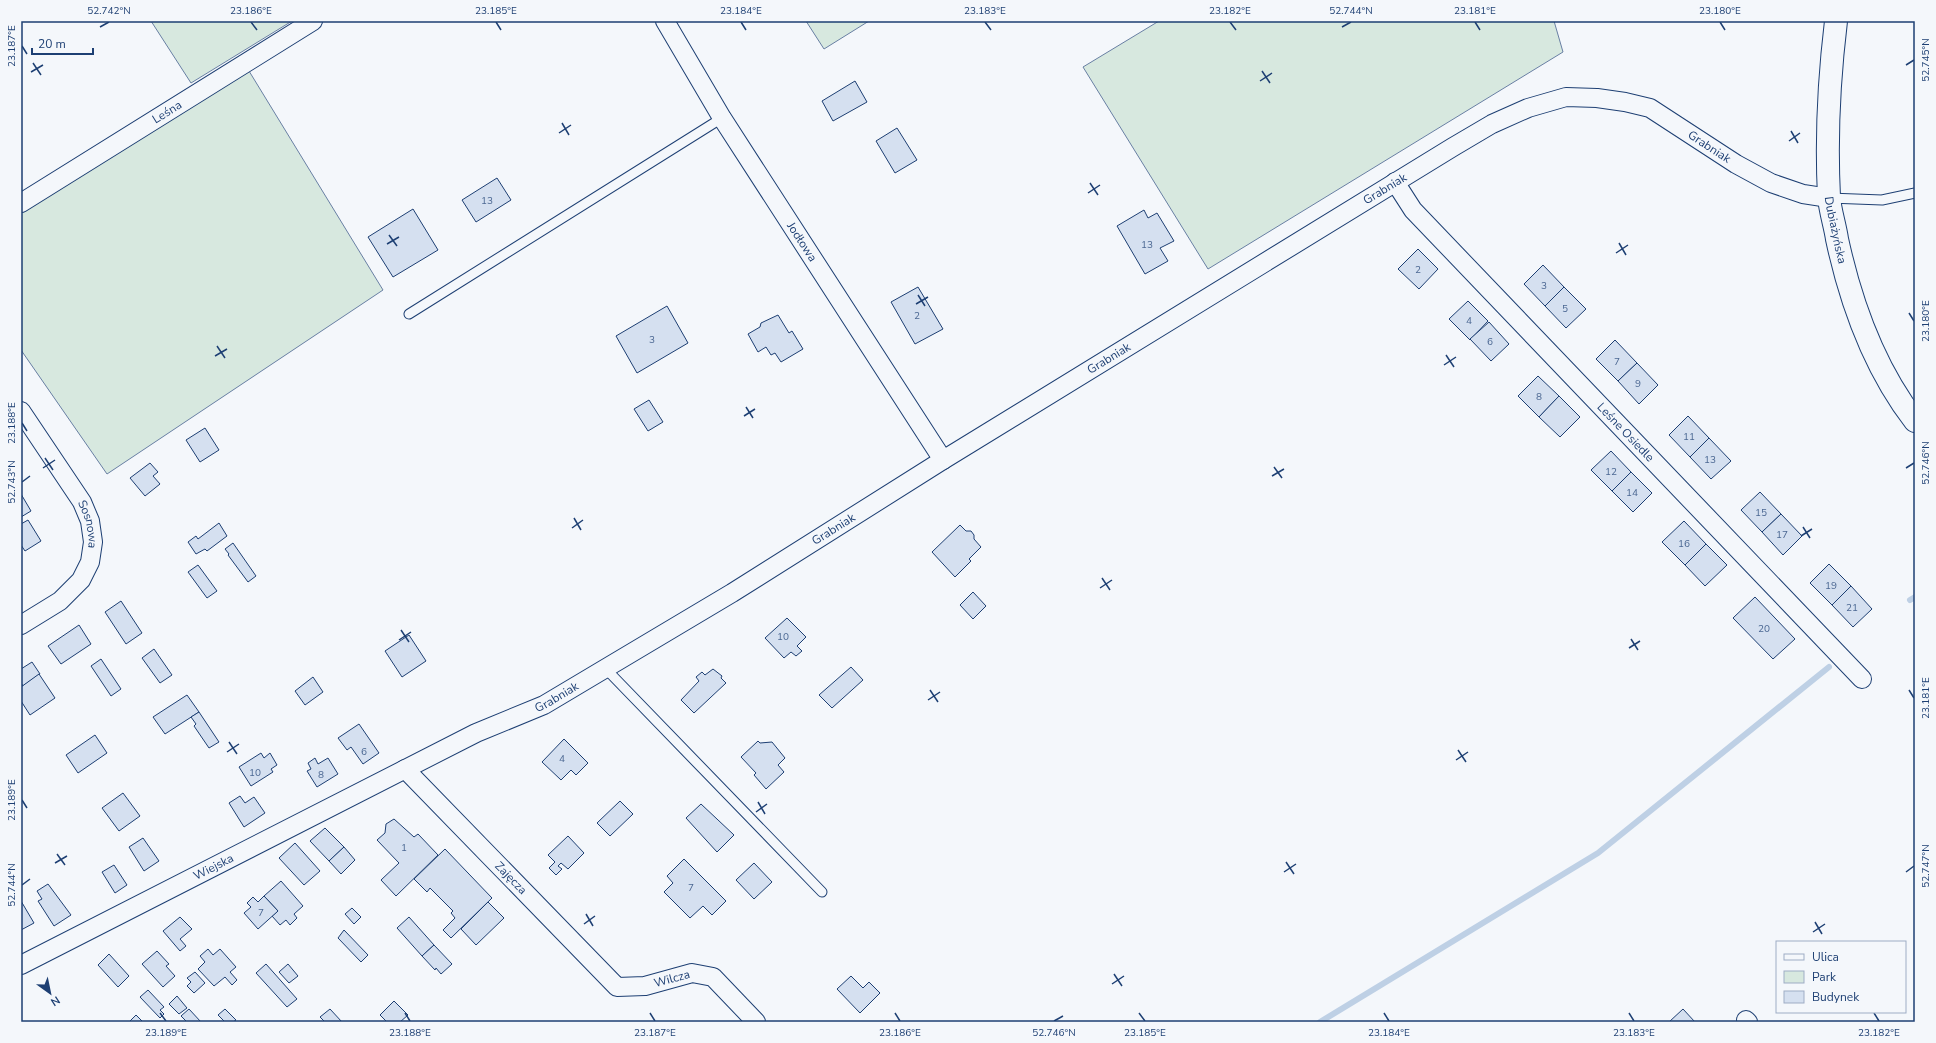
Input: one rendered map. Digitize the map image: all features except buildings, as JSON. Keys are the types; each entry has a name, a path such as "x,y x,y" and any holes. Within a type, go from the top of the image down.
{"street":[{"name":"Leśna","path":"21,204 313,21"},
{"name":"Jodłowa","path":"665,21 722,118 943,460"},
{"name":"Dubiażyńska","path":"1836,21 1829,86 1829,198 1844,270 1862,328 1884,372 1915,422"},
{"name":"Grabniak","path":"405,769 476,733 544,706 732,593 943,460 1395,182 1492,124 1528,108 1566,97 1596,98 1625,102 1650,108 1736,164 1771,183 1803,194 1829,198"},
{"name":"Leśne Osiedle","path":"1395,182 1413,210 1862,679"},
{"name":"Sosnowa","path":"21,411 82,502 90,521 93,542 90,562 81,580 60,601 21,626"},
{"name":"Wiejska","path":"21,965 405,769"},
{"name":"Zajęcza","path":"405,769 617,987"},
{"name":"Wilcza","path":"617,987 645,986 692,973 713,977 756,1022"}],"lane":[{"path":"409,314 722,118"},
{"path":"1829,198 1882,200 1915,193"},
{"path":"606,668 822,892"}],"green space":[{"path":"151,21 292,21 191,83"},
{"path":"806,21 869,21 824,49"},
{"path":"1159,21 1554,21 1563,52 1208,269 1083,67"},
{"path":"249,71 383,290 107,474 21,350 21,213"}],"waterway":[{"path":"1910,600 1915,597"},
{"path":"1320,1022 1598,853 1829,667"}]}
